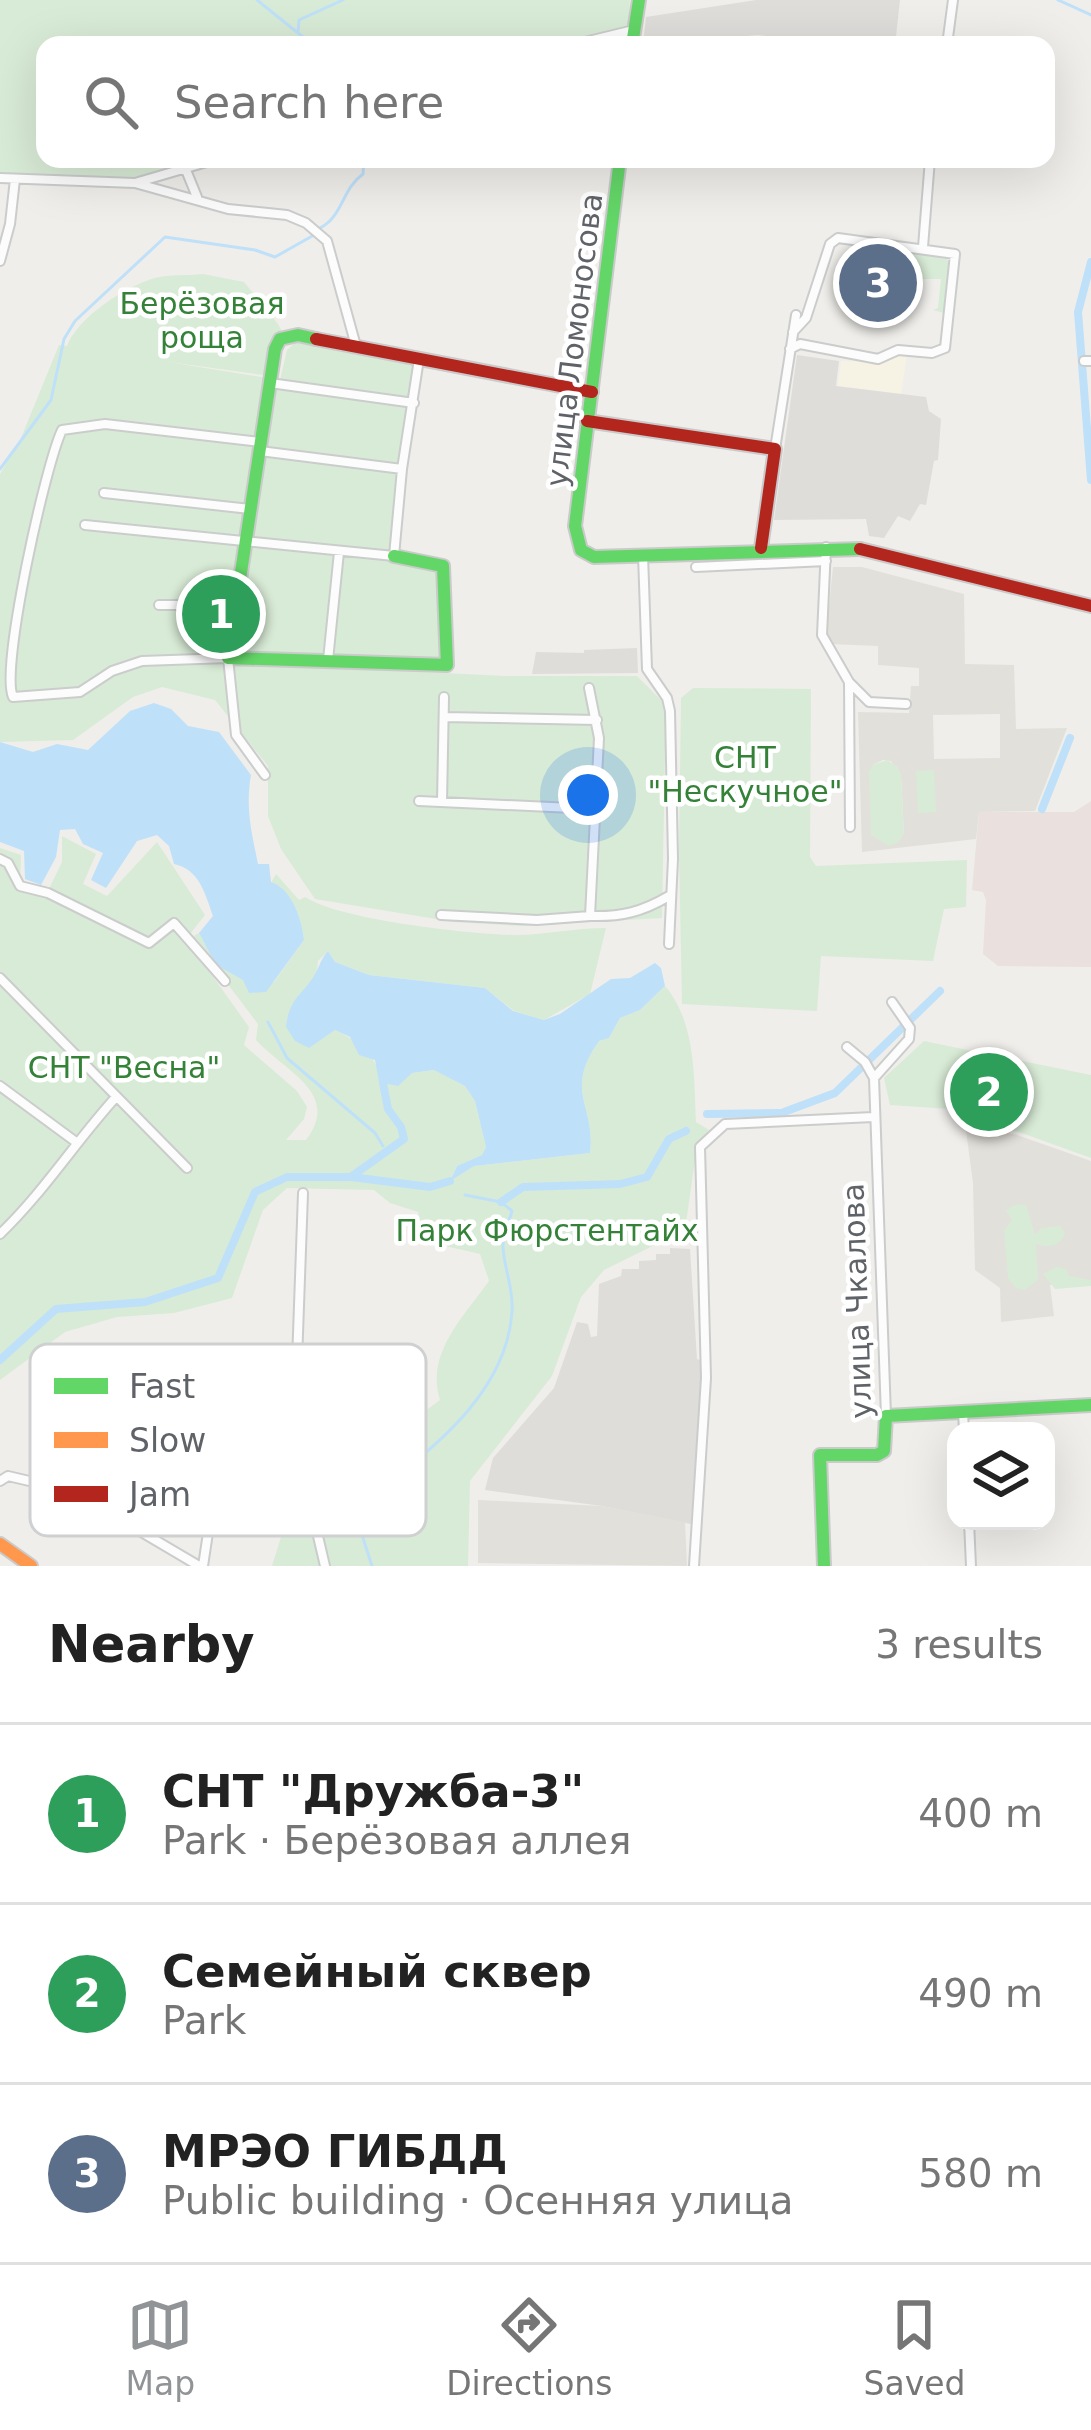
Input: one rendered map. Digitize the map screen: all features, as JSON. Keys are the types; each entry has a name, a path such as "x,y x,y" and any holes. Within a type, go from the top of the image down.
{"street":[{"path":"632,35 639,0"},
{"path":"948,36 953,0"},
{"path":"135,183 192,168"},
{"name":"улица Ломоносова","path":"619,168 575,526 577,544 587,556 643,555"},
{"path":"923,247 929,168"},
{"path":"186,170 198,198"},
{"path":"0,178 135,183 228,209 287,215 306,223 327,241 356,346"},
{"path":"0,261 10,224 14,178"},
{"path":"790,350 800,344 878,359 898,350 932,353 945,348 957,260 951,251 838,238 830,244 806,318 793,332"},
{"path":"761,548 796,315"},
{"path":"265,776 236,735 228,658 274,349 280,339 289,335 356,346 592,392"},
{"path":"394,556 401,469 419,359"},
{"path":"270,383 413,403"},
{"path":"587,421 775,449"},
{"path":"85,525 394,556 443,566 447,665 228,658 142,661 112,671 72,694 17,698 7,689 14,607 62,430 105,424 401,469"},
{"path":"104,493 251,509"},
{"path":"826,546 822,635 849,682 869,702 906,704"},
{"path":"669,944 670,711 667,698 647,669 643,555 826,546 866,550 1091,606"},
{"path":"328,660 340,552"},
{"path":"696,567 826,561"},
{"path":"159,605 238,605"},
{"path":"849,682 850,827"},
{"path":"590,688 598,720 590,916"},
{"path":"442,802 444,697"},
{"path":"444,717 598,720"},
{"path":"419,801 594,809"},
{"path":"0,859 8,863 20,886 48,893 149,944 174,923 225,981"},
{"path":"441,915 537,920 619,917 645,910 670,895"},
{"path":"0,978 187,1168"},
{"path":"847,1046 867,1064 874,1078 909,1040 908,1025 892,1002"},
{"name":"улица Чкалова","path":"824,1566 820,1455 884,1451 874,1078"},
{"path":"0,1086 76,1142"},
{"path":"0,1234 26,1210 116,1097"},
{"path":"694,1566 706,1378 700,1147 725,1124 873,1117"},
{"path":"297,1344 303,1193"},
{"path":"886,1416 1091,1405"},
{"path":"963,1412 964,1422"},
{"path":"0,1480 8,1476 30,1480"},
{"path":"969,1530 971,1566"},
{"path":"148,1536 201,1566 206,1536"},
{"path":"319,1536 325,1566"},
{"path":"0,1544 31,1566"}],"shaded area":[{"path":"756,0 900,0 896,36 644,36 646,17"},
{"path":"907,354 901,394 838,386 841,361 877,362"},
{"path":"797,355 839,361 836,386 926,397 929,411 941,419 938,460 934,461 926,505 920,504 910,521 898,516 884,538 869,536 866,519 774,520"},
{"path":"833,567 862,567 964,594 965,664 1014,665 1016,729 1067,728 1035,811 979,812 976,839 862,852 858,712 909,713 911,686 919,686 919,668 878,665 878,646 830,644 826,636","holes":["1000,714 1000,758 934,759 933,715","891,761 901,775 904,833 897,843 873,765"]},
{"path":"637,648 638,673 532,674 536,652"},
{"path":"1091,801 1091,967 998,966 983,954 986,900 983,892 972,890 979,812 1074,812"},
{"path":"965,1123 1091,1161 1091,1282 1050,1285 1054,1316 1001,1322 1000,1288 975,1270 973,1183"},
{"path":"670,1248 690,1249 697,1359 702,1361 691,1524 485,1490 493,1458 554,1388 577,1322 588,1324 591,1337 597,1336 599,1284 621,1276 622,1269 639,1269 639,1261 670,1254"},
{"path":"478,1500 602,1506 685,1522 687,1566 478,1563"}],"green space":[{"path":"0,0 630,0 628,29 605,36 36,36 36,168 183,168 131,181 0,179"},
{"path":"905,252 947,259 944,313 933,310 938,308 941,279 917,279 919,263 905,258"},
{"name":"Берёзовая роща","path":"203,274 244,282 287,341 270,376 162,361 280,380 287,350 296,342 417,364 393,559 440,567 443,664 346,662 347,668 504,676 637,676 666,705 662,918 522,926 454,922 315,899 281,849 268,816 268,766 215,700 162,687 133,697 73,740 0,742 0,474 21,438 59,345 67,346 81,324 104,304 143,282"},
{"name":"СНТ \"Нескучное\"","path":"693,688 811,689 810,857 816,866 967,860 966,907 944,909 933,961 821,956 817,1011 682,1004 681,698"},
{"path":"887,760 901,775 904,833 889,846 871,835 869,772 873,765"},
{"path":"934,770 936,812 918,813 916,771"},
{"path":"62,836 96,854 83,884 107,896 157,842 205,915 186,939 249,1027 244,1045 297,1091 307,1107 304,1119 286,1140 306,1140 315,1123 313,1096 256,1040 258,1024 192,937 199,933 213,957 236,976 274,982 304,940 295,906 285,891 271,883 276,874 299,900 305,897 346,912 406,924 514,935 606,928 590,994 544,1020 514,1011 485,988 369,975 335,962 328,951 318,961 308,1048 335,1030 361,1046 378,1070 435,1070 465,1086 475,1101 486,1147 482,1155 457,1166 450,1180 474,1166 590,1153 582,1086 589,1058 620,1018 640,1010 665,986 675,1000 688,1033 696,1122 709,1130 697,1146 685,1230 604,1270 581,1297 552,1376 470,1481 468,1566 272,1566 281,1536 426,1536 426,1410 440,1400 438,1367 449,1336 489,1281 480,1254 441,1245 422,1231 418,1212 390,1203 374,1190 287,1188 263,1210 232,1298 174,1313 117,1317 65,1332 49,1344 30,1344 30,1358 0,1380 0,848 21,855 20,886 47,893 62,862"},
{"path":"924,1041 1091,1075 1091,1158 1019,1132 967,1121 965,1110 890,1105 884,1078"},
{"path":"1026,1205 1035,1235 1041,1228 1061,1226 1065,1233 1054,1245 1036,1244 1038,1280 1024,1290 1008,1278 1004,1231 1012,1220 1006,1210"},
{"path":"1057,1267 1066,1269 1069,1276 1091,1280 1091,1286 1055,1289 1043,1274"}],"water":[{"path":"154,703 171,709 188,726 219,732 251,775 249,810 258,864 269,864 271,882 290,898 304,940 266,992 249,993 243,980 216,965 199,933 213,916 204,891 190,871 174,864 169,846 157,835 137,841 106,888 91,880 103,853 83,844 75,829 60,830 56,857 41,885 25,879 24,851 0,842 0,742 33,752 57,744 88,750 130,711"},
{"path":"328,951 335,962 369,975 485,988 513,1011 544,1020 611,979 630,978 655,963 665,986 640,1010 620,1018 589,1058 582,1086 590,1153 474,1166 450,1181 457,1166 482,1155 486,1147 475,1101 465,1086 434,1070 412,1073 398,1086 379,1082 375,1060 359,1055 350,1037 335,1030 309,1048 295,1041 286,1027 293,1004"}],"waterway":[{"path":"257,0 298,33"},
{"path":"302,36 299,20 343,0"},
{"path":"1058,0 1091,15"},
{"path":"320,228 333,217 363,168"},
{"path":"0,469 51,400 64,339 75,321 165,237 275,257 314,235"},
{"path":"1091,262 1078,312 1091,480"},
{"path":"1042,809 1070,738"},
{"path":"784,1112 835,1093 940,991"},
{"path":"268,1022 287,1058 375,1133 383,1146"},
{"path":"352,1176 404,1139 388,1109 383,1083"},
{"path":"707,1114 780,1113"},
{"path":"501,1202 523,1187 620,1184 647,1177 669,1139 686,1131"},
{"path":"0,1360 56,1309 145,1302 218,1278 255,1192 287,1177 351,1177 430,1187 450,1181"},
{"path":"426,1453 486,1387 508,1339 512,1304 503,1243 512,1211 501,1202 465,1195"},
{"path":"362,1536 372,1566"}],"traffic: fast":[{"path":"633,36 639,0"},
{"path":"619,168 575,526 581,550 594,557 860,549"},
{"path":"316,339 298,335 280,339 275,349 228,658 447,665 443,566 394,556"},
{"path":"824,1566 820,1455 884,1451 886,1416 1091,1405"}],"traffic: slow":[{"path":"0,1544 31,1566"}],"traffic: jam":[{"path":"316,339 592,392"},
{"path":"587,421 775,449 761,548"},
{"path":"860,549 1091,606"}],"place":[{"name":"МРЭО ГИБДД","path":"878,283"},
{"name":"СНТ \"Дружба-3\"","path":"221,614"},
{"name":"Семейный сквер","path":"989,1092"}],"park label":[{"name":"СНТ \"Весна\"","path":"124,1067"},
{"name":"Парк Фюрстентайх","path":"547,1230"}]}
